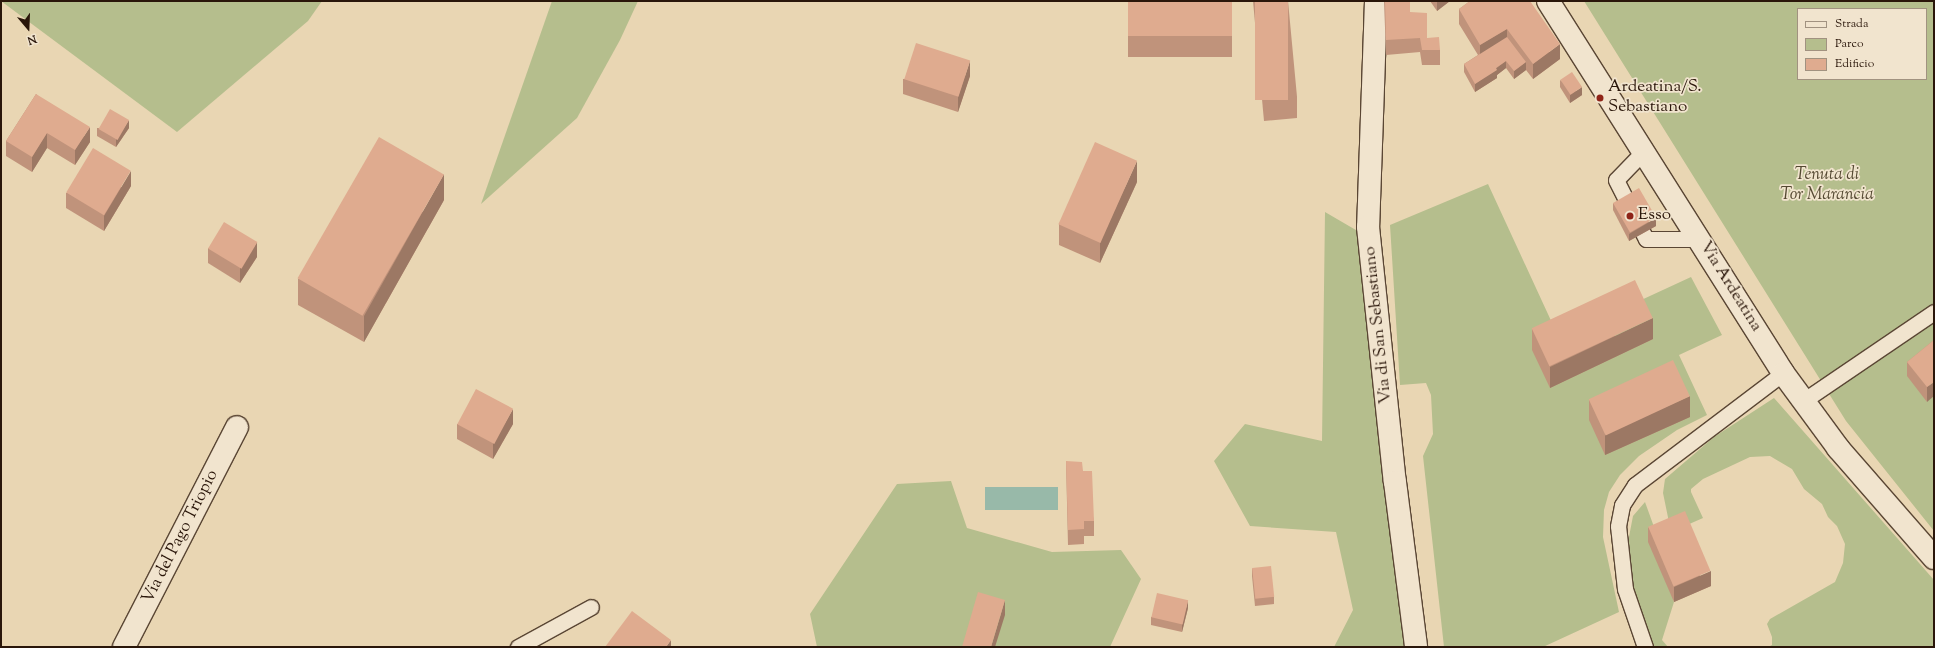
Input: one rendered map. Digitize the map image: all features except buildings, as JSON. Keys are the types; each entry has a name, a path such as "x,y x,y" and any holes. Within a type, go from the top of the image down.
{"main road":[{"name":"Via di San Sebastiano","path":"1376,1 1368,227 1395,482 1416,647"},
{"name":"Via Ardeatina","path":"1548,1 1644,150 1783,373 1838,448 1934,558"},
{"name":"Via del Pago Triopio","path":"124,647 237,427"}],"lane":[{"path":"1644,150 1616,180 1646,238 1700,239"},
{"path":"1803,401 1934,312"},
{"path":"1646,647 1625,589 1618,526 1622,505 1635,485 1783,373"},
{"path":"518,647 591,607"}],"green space":[{"path":"1,1 322,1 308,21 177,132"},
{"path":"552,1 638,1 620,40 577,118 481,204"},
{"name":"Tenuta di Tor Marancia","path":"1584,1 1934,1 1934,531 1846,421"},
{"path":"1488,184 1559,338 1691,277 1722,335 1679,355 1707,415 1677,430 1639,456 1620,475 1609,492 1604,510 1603,537 1619,612 1543,647 1444,647 1423,456 1433,434 1431,395 1426,383 1400,385 1390,225"},
{"path":"1325,212 1361,233 1406,647 1334,647 1353,610 1336,532 1250,526 1214,461 1245,424 1322,441"},
{"path":"1774,398 1934,580 1934,647 1768,647 1772,645 1772,637 1767,624 1770,619 1835,582 1843,563 1845,544 1837,526 1828,517 1822,504 1804,489 1792,469 1770,456 1750,457 1703,479 1691,489 1691,492 1703,518 1671,532 1663,493 1665,479 1714,437"},
{"path":"951,481 967,528 1052,552 1121,550 1141,579 1110,647 817,647 810,614 897,484"},
{"path":"1645,502 1658,538 1674,602 1662,640 1668,647 1654,647 1631,583 1628,542 1633,516"}],"shaded area":[{"path":"985,487 1058,487 1058,510 985,510"}],"place":[{"name":"Ardeatina/S. Sebastiano","path":"1600,98"},
{"name":"Esso","path":"1630,216"}]}
